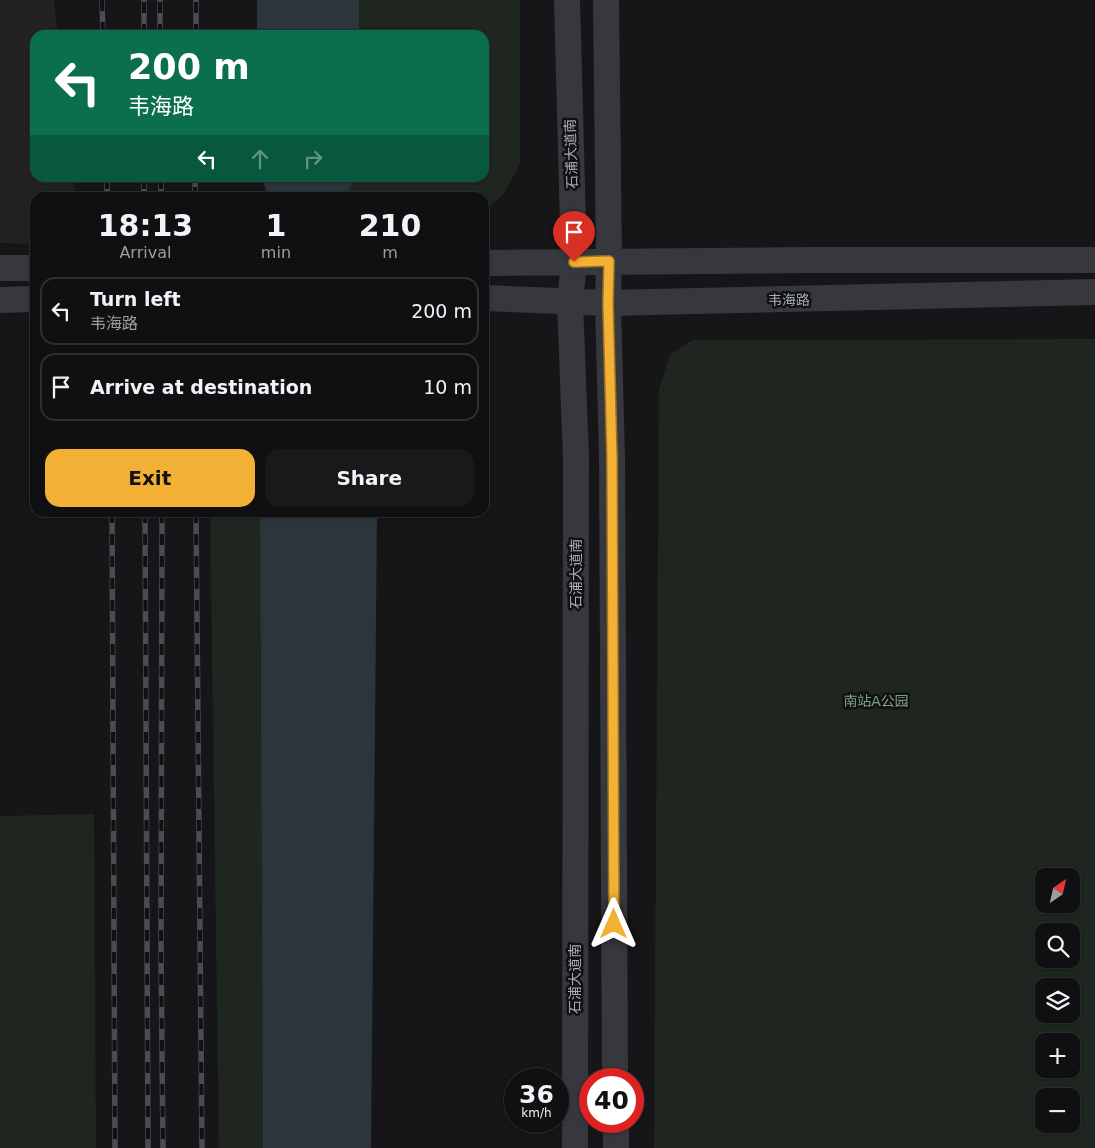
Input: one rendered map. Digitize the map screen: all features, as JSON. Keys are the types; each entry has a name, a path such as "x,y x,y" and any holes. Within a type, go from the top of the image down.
{"street":[{"name":"石浦大道南","path":"567,0 574,262 570,302 576,458 575,1148"},
{"path":"606,0 608,303 612,458 615,1068"},
{"path":"568,55 574,68 582,77 594,78 604,70 607,57"},
{"path":"489,263 1095,260"},
{"path":"0,268 30,268"},
{"name":"韦海路","path":"489,298 608,303 1095,292"},
{"path":"0,300 30,300"},
{"path":"576,458 612,458"},
{"path":"616,1133 616,1148"}],"shaded area":[{"path":"0,0 54,0 57,30 30,30 30,182 73,182 74,192 30,192 30,244 0,243"},
{"path":"257,0 359,0 359,30 257,30"},
{"path":"263,182 353,182 348,192 266,192"},
{"path":"260,517 377,517 371,1148 263,1148"}],"green space":[{"path":"359,0 520,0 520,164 503,195 489,207 489,192 348,192 353,182 489,182 489,30 359,30"},
{"name":"南站A公园","path":"1095,339 1095,1148 654,1148 659,389 670,355 692,340"},
{"path":"210,517 260,517 263,1148 219,1148"},
{"path":"94,814 96,1148 0,1148 0,816"}],"railway":[{"path":"102,0 103,30"},
{"path":"144,0 144,30"},
{"path":"160,0 160,30"},
{"path":"196,0 196,30"},
{"path":"107,182 107,192"},
{"path":"144,182 144,192"},
{"path":"161,182 161,192"},
{"path":"195,182 195,192"},
{"path":"112,517 115,1148"},
{"path":"145,517 148,1148"},
{"path":"162,517 161,954 163,1148"},
{"path":"196,517 202,1148"}],"route":[{"path":"574,262 609,261 608,303 612,458 614,924"}]}
